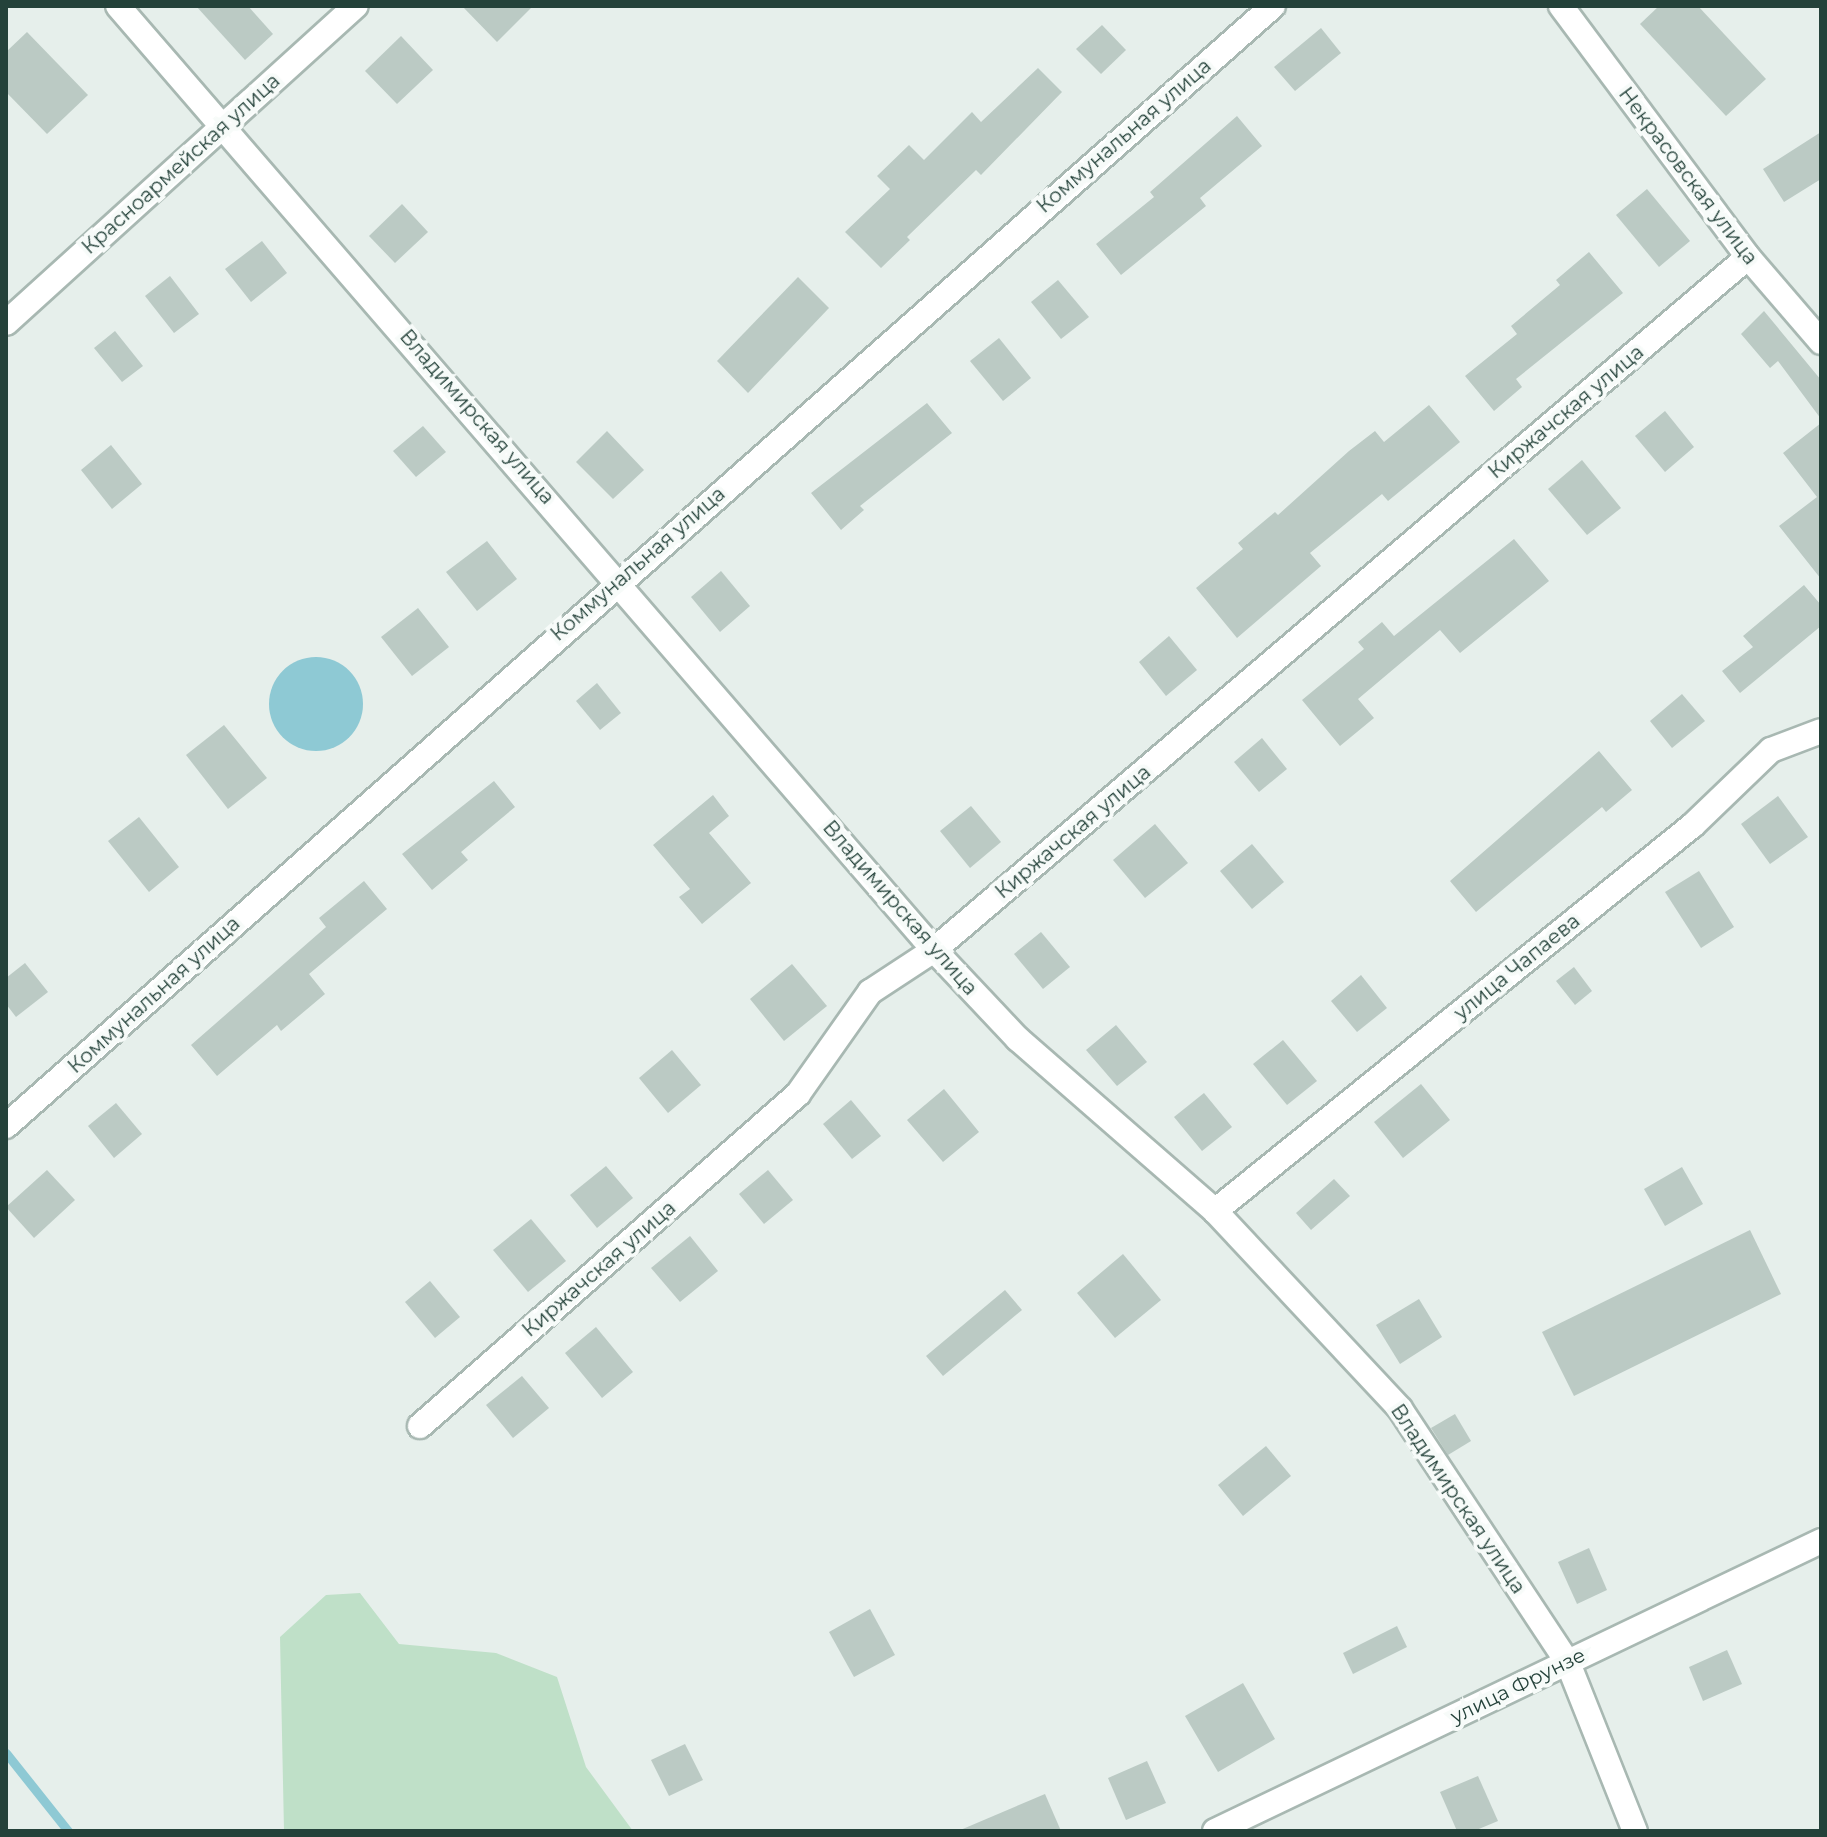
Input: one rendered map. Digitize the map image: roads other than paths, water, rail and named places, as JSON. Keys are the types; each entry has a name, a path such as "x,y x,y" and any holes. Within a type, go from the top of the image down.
{"street":[{"name":"Владимирская улица","path":"118,6 934,950 1018,1039 1215,1211 1400,1409 1568,1663 1635,1831"},
{"name":"Красноармейская улица","path":"6,323 356,6"},
{"name":"Коммунальная улица","path":"6,1126 618,581 1273,6"},
{"name":"Некрасовская улица","path":"1561,6 1748,257 1821,342"},
{"name":"Киржачская улица","path":"420,1426 798,1094 870,992 934,950 1748,257"},
{"name":"улица Чапаева","path":"1215,1211 1693,825 1771,750 1821,731"},
{"name":"улица Фрунзе","path":"1215,1831 1821,1541"}],"water":[{"path":"316,657 334,660 349,671 360,686 363,704 360,722 349,737 334,748 316,751 298,748 283,737 272,722 269,704 272,686 283,671 298,660"}],"waterway":[{"path":"6,1753 68,1831"}]}
